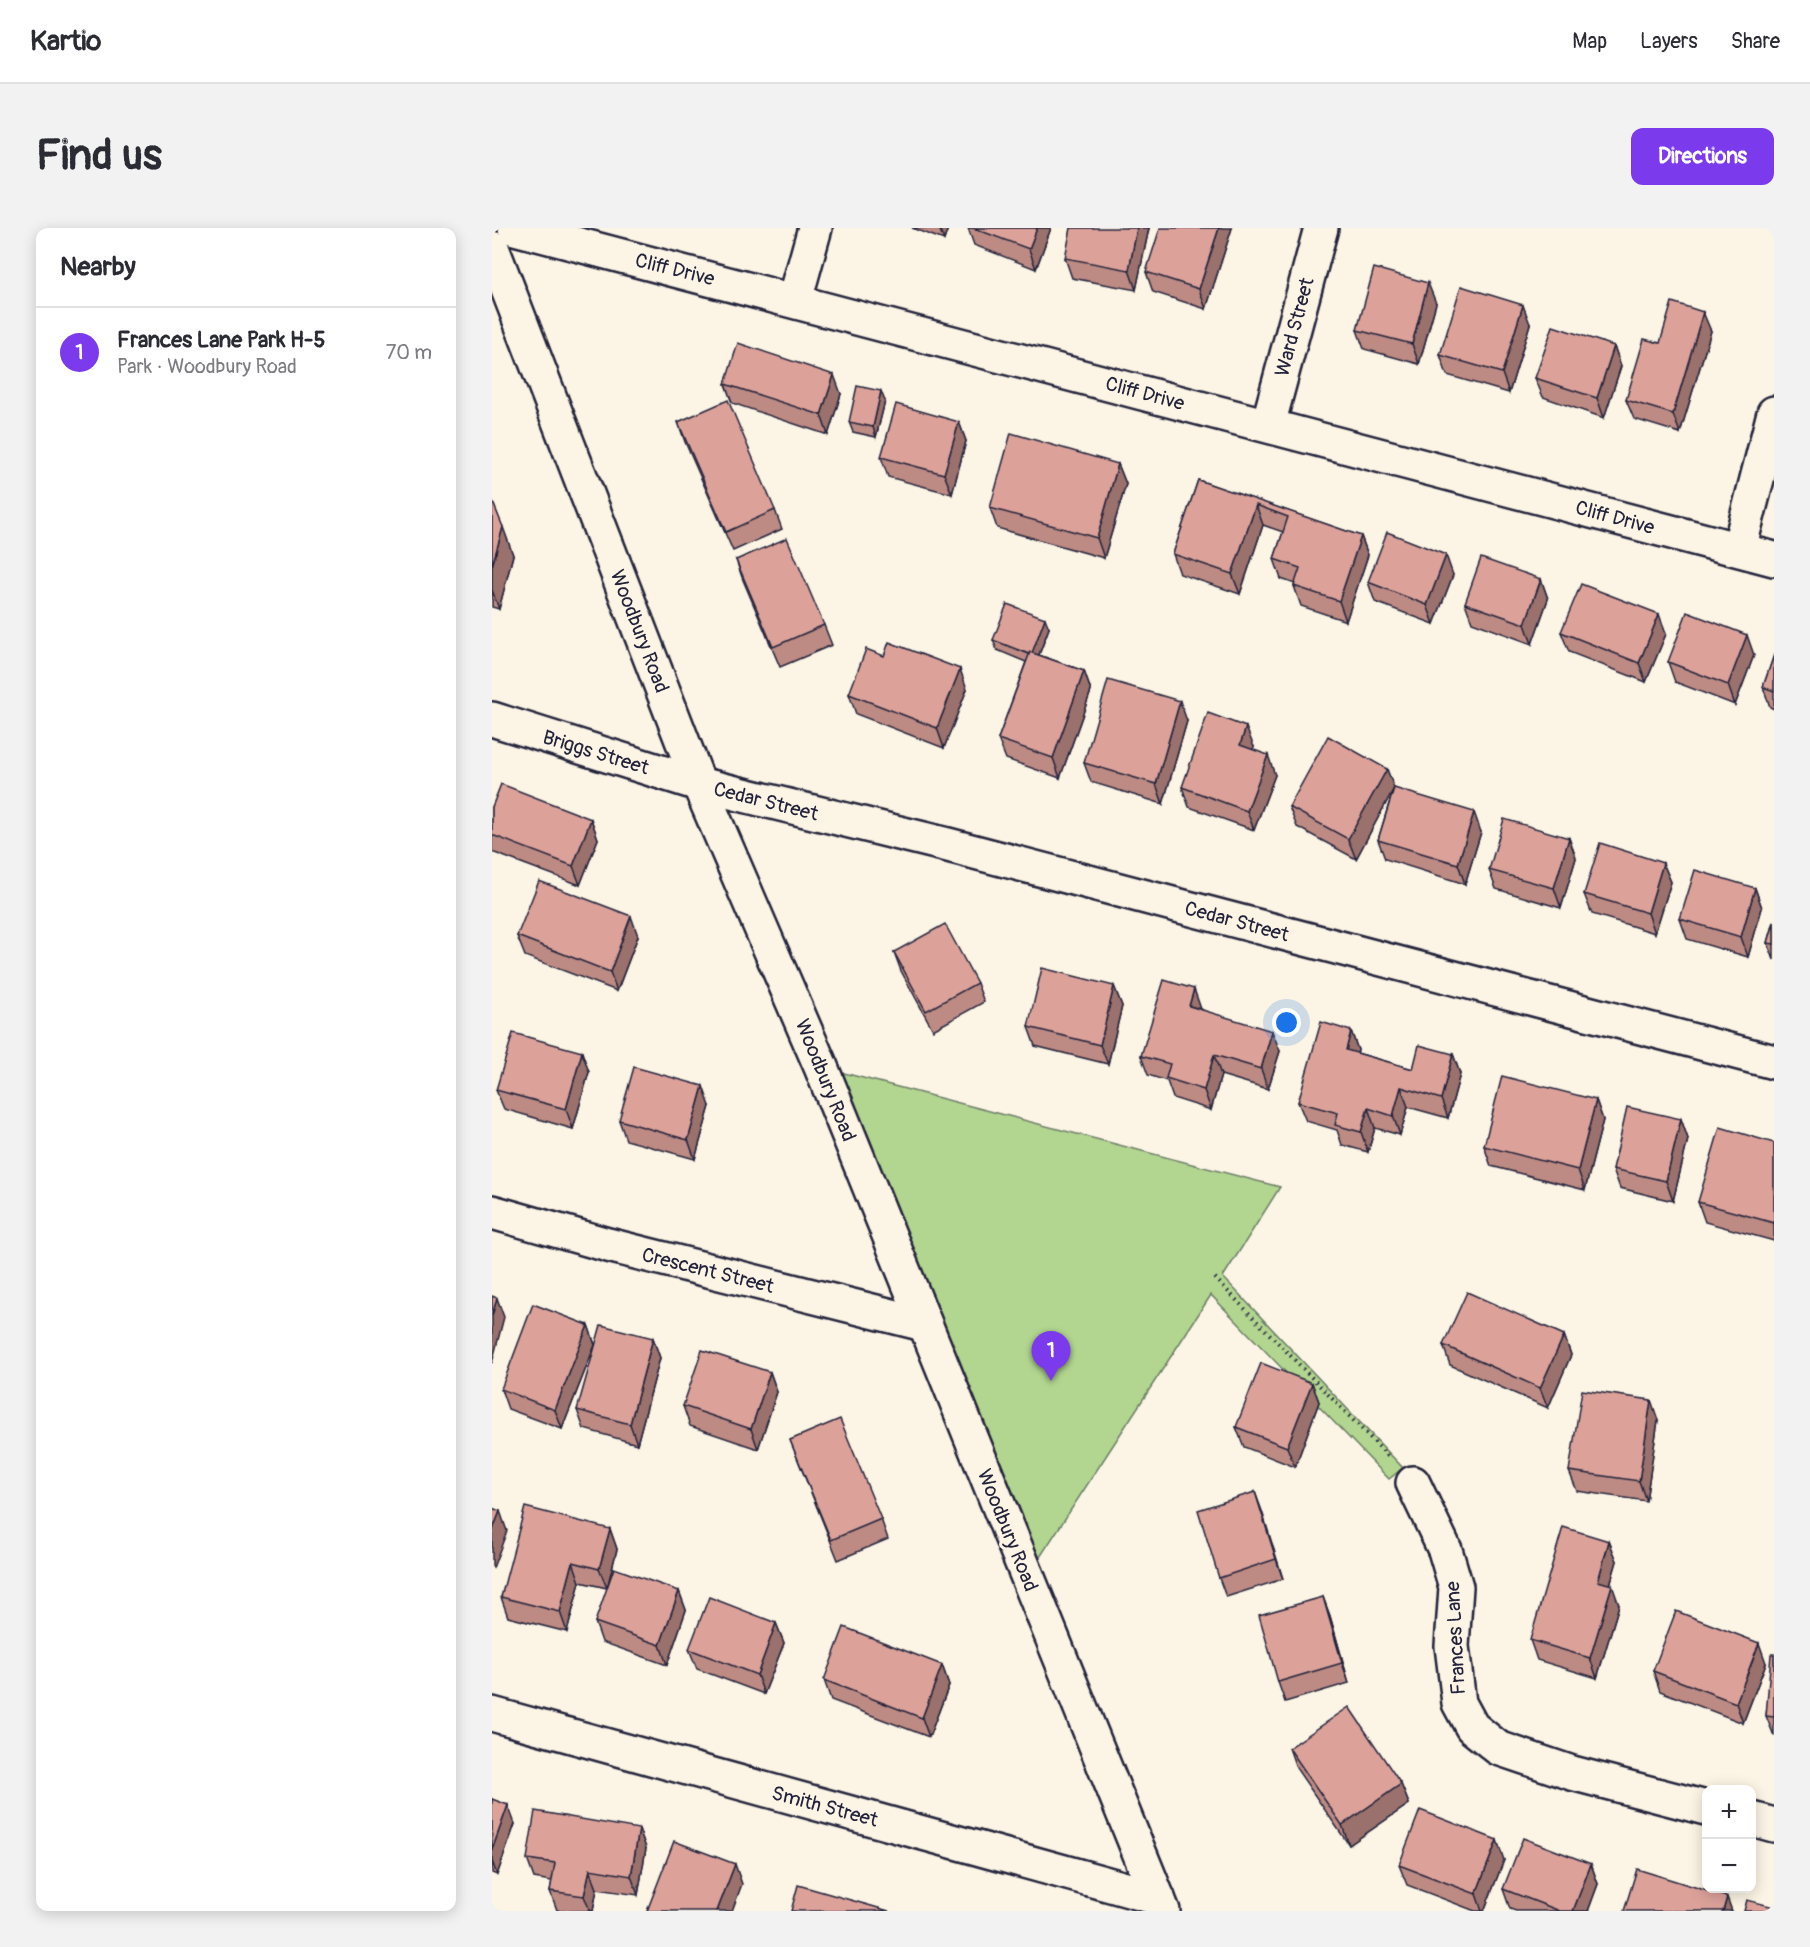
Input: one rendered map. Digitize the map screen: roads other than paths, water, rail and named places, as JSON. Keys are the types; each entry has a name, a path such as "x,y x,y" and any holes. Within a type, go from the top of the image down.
{"street":[{"name":"Cliff Drive","path":"515,228 1774,559"},
{"path":"795,300 815,228"},
{"name":"Ward Street","path":"1268,425 1321,228"},
{"name":"Woodbury Road","path":"492,248 699,784 821,1067 1161,1904"},
{"path":"1738,549 1774,413"},
{"name":"Briggs Street","path":"492,719 699,784"},
{"name":"Cedar Street","path":"699,784 948,845 1774,1062"},
{"name":"Crescent Street","path":"492,1212 608,1245 924,1324"},
{"name":"Frances Lane","path":"1413,1483 1445,1550 1456,1587 1452,1646 1459,1703 1472,1727 1498,1748 1572,1773 1702,1807"},
{"name":"Smith Street","path":"492,1714 1161,1904"},
{"path":"1756,1820 1774,1825"}],"place":[{"name":"Frances Lane Park H-5","path":"1051,1381"}]}
